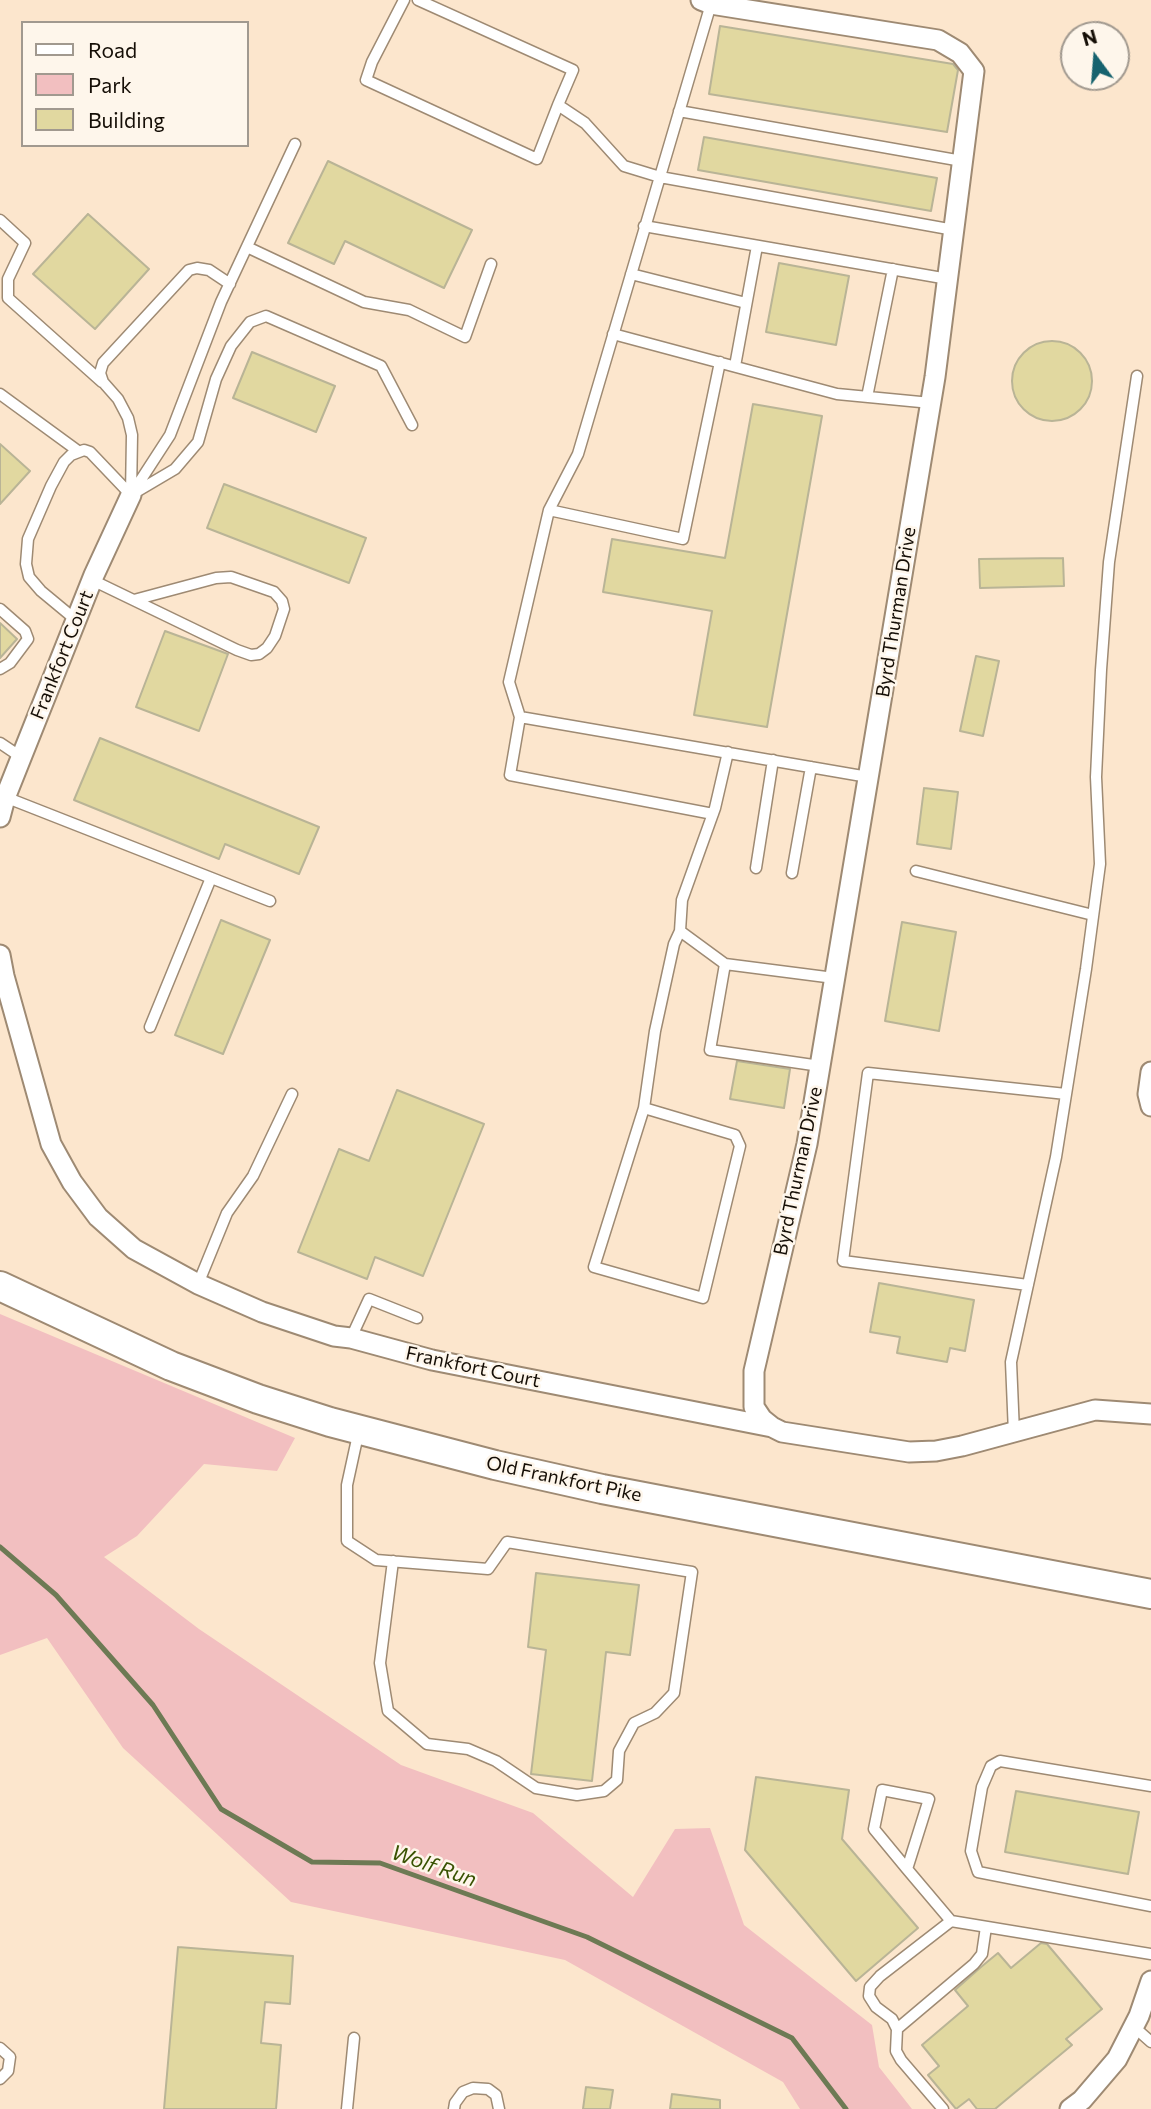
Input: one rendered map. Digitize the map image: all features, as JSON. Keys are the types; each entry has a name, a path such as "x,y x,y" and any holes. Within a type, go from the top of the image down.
{"main road":[{"name":"Old Frankfort Pike","path":"0,1286 171,1366 258,1399 360,1430 602,1489 1151,1594"}],"street":[{"name":"Byrd Thurman Drive","path":"706,2 938,40 960,53 974,71 931,403 807,1144 754,1371 754,1407 772,1427"},
{"name":"Frankfort Court","path":"0,817 5,797 92,580 131,495"},
{"name":"Frankfort Court","path":"0,955 51,1144 72,1182 98,1217 134,1249 198,1284 262,1312 334,1336 351,1338 432,1360 772,1427 782,1432 909,1452 936,1451 1095,1410 1151,1414"},
{"path":"1151,1072 1148,1094 1151,1107"},
{"path":"1081,2106 1116,2059 1151,1981"}],"lane":[{"path":"404,0 372,62 366,80 537,159 573,70 418,0"},
{"path":"706,2 679,111 578,454 550,510 509,682 520,717 510,775 713,814"},
{"path":"558,105 585,123 624,166 660,177 954,230"},
{"path":"679,111 962,161"},
{"path":"131,495 170,435 230,284 295,144"},
{"path":"0,220 25,243 4,276 8,298 103,382 118,399 128,418 132,435 131,495"},
{"path":"644,226 948,279"},
{"path":"735,366 757,246"},
{"path":"247,247 364,302 408,310 465,337 491,264"},
{"path":"103,382 100,373 103,363 189,270 197,268 209,271 230,284"},
{"path":"867,397 893,270"},
{"path":"631,274 746,303"},
{"path":"131,495 175,469 198,442 216,379 231,346 250,322 266,316 381,366 411,425"},
{"path":"613,334 836,394 931,403"},
{"path":"550,510 683,539 720,362"},
{"path":"1014,1433 1011,1362 1056,1157 1100,864 1096,776 1109,562 1137,376"},
{"path":"0,394 78,451 90,452 131,495"},
{"path":"76,620 35,584 29,577 26,564 28,539 51,486 64,462 78,451"},
{"path":"92,580 134,600 251,655 259,654 267,648 275,636 284,609 282,601 274,592 230,578 216,578 134,600"},
{"path":"0,608 25,631 28,639 10,663 0,669"},
{"path":"520,717 868,777"},
{"path":"0,743 21,757"},
{"path":"644,1108 735,1135 740,1146 703,1298 594,1267 644,1108 651,1053 674,944 680,930 682,900 713,814 728,752"},
{"path":"756,868 773,760"},
{"path":"792,873 811,767"},
{"path":"5,797 270,901"},
{"path":"916,871 1093,915"},
{"path":"150,1027 211,878"},
{"path":"680,930 725,964 834,978"},
{"path":"725,964 710,1050 820,1066"},
{"path":"1028,1284 843,1261 868,1073 1066,1094"},
{"path":"198,1284 227,1213 253,1176 292,1094"},
{"path":"351,1338 369,1299 417,1318"},
{"path":"360,1430 347,1485 347,1541 376,1560 393,1561 488,1569 507,1542 692,1572 674,1693 655,1713 634,1723 619,1751 617,1780 604,1791 577,1795 536,1788 496,1761 468,1749 427,1744 388,1711 380,1664 393,1561"},
{"path":"1151,1786 1000,1761 991,1766 982,1787 971,1850 978,1872 1151,1906"},
{"path":"907,1869 929,1799 882,1790 874,1829 907,1869 951,1921 1151,1954"},
{"path":"943,2109 901,2060 896,2051 897,2029 892,2019 876,2007 869,1996 870,1987 880,1976 951,1921"},
{"path":"897,2029 974,1964 982,1954 986,1927"},
{"path":"1133,2026 1151,2042"},
{"path":"347,2109 354,2038"},
{"path":"0,2048 10,2057 8,2071 0,2079"},
{"path":"454,2109 455,2102 463,2092 473,2088 488,2089 496,2095 499,2109"}],"green space":[{"path":"0,1314 295,1438 277,1471 204,1464 137,1536 104,1557 199,1629 401,1765 533,1813 633,1897 675,1829 710,1828 744,1925 872,2025 879,2067 912,2109 800,2109 783,2082 565,1960 291,1902 123,1748 47,1638 0,1655"}],"building":[{"path":"720,26 953,64 958,70 947,132 709,94"},
{"path":"704,137 937,178 931,211 698,170"},
{"path":"328,161 472,230 444,288 345,241 334,264 288,243"},
{"path":"88,214 149,269 95,329 33,274"},
{"path":"779,263 849,276 836,345 766,332"},
{"path":"1052,341 1067,344 1080,353 1089,366 1092,381 1089,396 1080,409 1067,418 1052,421 1037,418 1024,409 1015,396 1012,381 1015,366 1024,353 1037,344"},
{"path":"252,352 335,386 316,432 233,398"},
{"path":"753,404 822,416 767,727 694,715 712,611 603,592 612,539 725,558"},
{"path":"0,444 30,471 0,504"},
{"path":"224,484 366,538 349,583 207,528"},
{"path":"1063,558 1064,586 980,588 979,559"},
{"path":"0,623 17,639 0,658"},
{"path":"165,631 228,654 199,731 136,707"},
{"path":"976,656 999,661 983,736 960,731"},
{"path":"100,738 319,827 299,874 225,844 219,859 74,800"},
{"path":"924,788 958,792 951,849 917,844"},
{"path":"221,920 270,940 223,1054 175,1035"},
{"path":"902,922 956,932 939,1031 885,1021"},
{"path":"737,1061 790,1069 784,1108 730,1099"},
{"path":"397,1090 484,1124 423,1276 375,1257 367,1279 298,1252 339,1149 369,1161"},
{"path":"879,1283 974,1300 965,1351 950,1348 947,1362 897,1353 900,1337 870,1332"},
{"path":"536,1573 639,1585 630,1655 606,1652 592,1781 531,1774 546,1650 528,1647"},
{"path":"756,1777 849,1790 842,1839 918,1928 856,1981 745,1850"},
{"path":"1016,1791 1139,1812 1128,1874 1005,1852"},
{"path":"1041,1943 1047,1944 1102,2009 1066,2039 1072,2045 995,2109 977,2109 969,2099 956,2109 928,2075 939,2066 922,2045 968,2006 955,1990 981,1967 998,1953 1011,1968"},
{"path":"178,1947 293,1956 290,2004 265,2002 261,2043 281,2045 276,2109 164,2109"},
{"path":"586,2087 613,2090 610,2109 583,2109"},
{"path":"672,2094 720,2100 720,2109 670,2109"}],"waterway":[{"name":"Wolf Run","path":"0,1547 56,1595 153,1705 221,1809 312,1862 380,1863 587,1937 792,2038 846,2109"}]}
